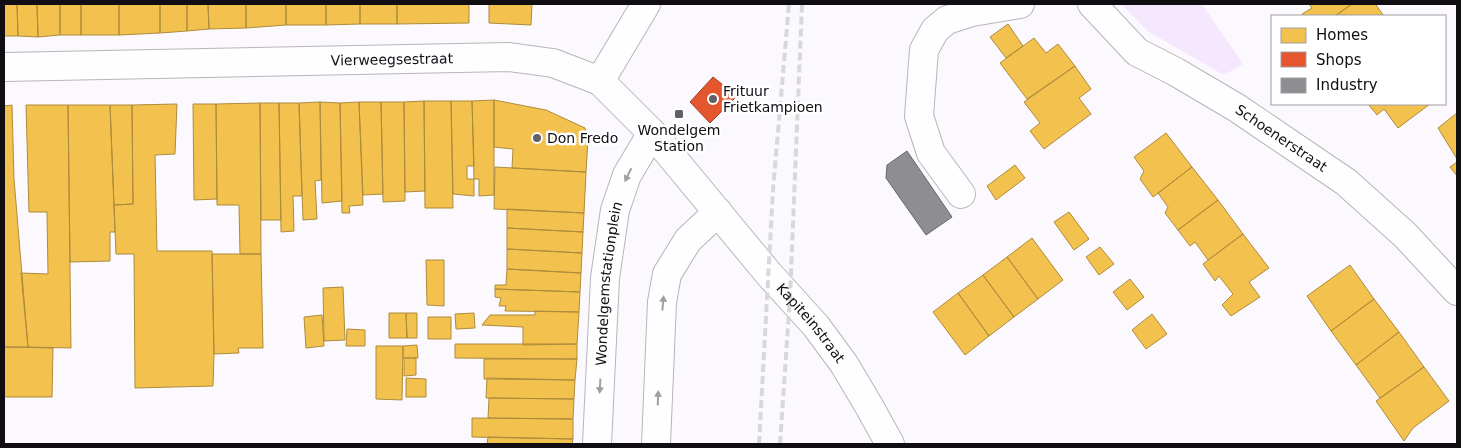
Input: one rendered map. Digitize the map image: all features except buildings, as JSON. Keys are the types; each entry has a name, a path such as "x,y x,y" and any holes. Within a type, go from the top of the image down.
{"street":[{"path":"600,81 646,4"},
{"path":"961,194 931,153 919,116 924,50 935,30 947,20 972,12 1020,4"},
{"name":"Schoenerstraat","path":"1092,4 1137,52 1176,72 1237,108 1346,182 1405,235 1457,291"},
{"name":"Vierweegsestraat","path":"4,67 509,57 553,63 600,81 652,133 718,212"},
{"name":"Wondelgemstationplein","path":"597,444 605,278 614,210 627,175 652,133"},
{"path":"656,444 662,302 667,274 688,240 718,212"},
{"name":"Kapiteinstraat","path":"718,212 768,273 816,326 844,364 890,444"}],"shaded area":[{"path":"1121,4 1202,4 1243,64 1224,75 1149,32"}],"railway":[{"path":"759,444 773,190 789,4"},
{"path":"780,444 790,297 802,4"}],"place":[{"name":"Frituur Frietkampioen","path":"713,99"},
{"name":"Wondelgem Station","path":"679,114"},
{"name":"Don Fredo","path":"537,138"}]}
